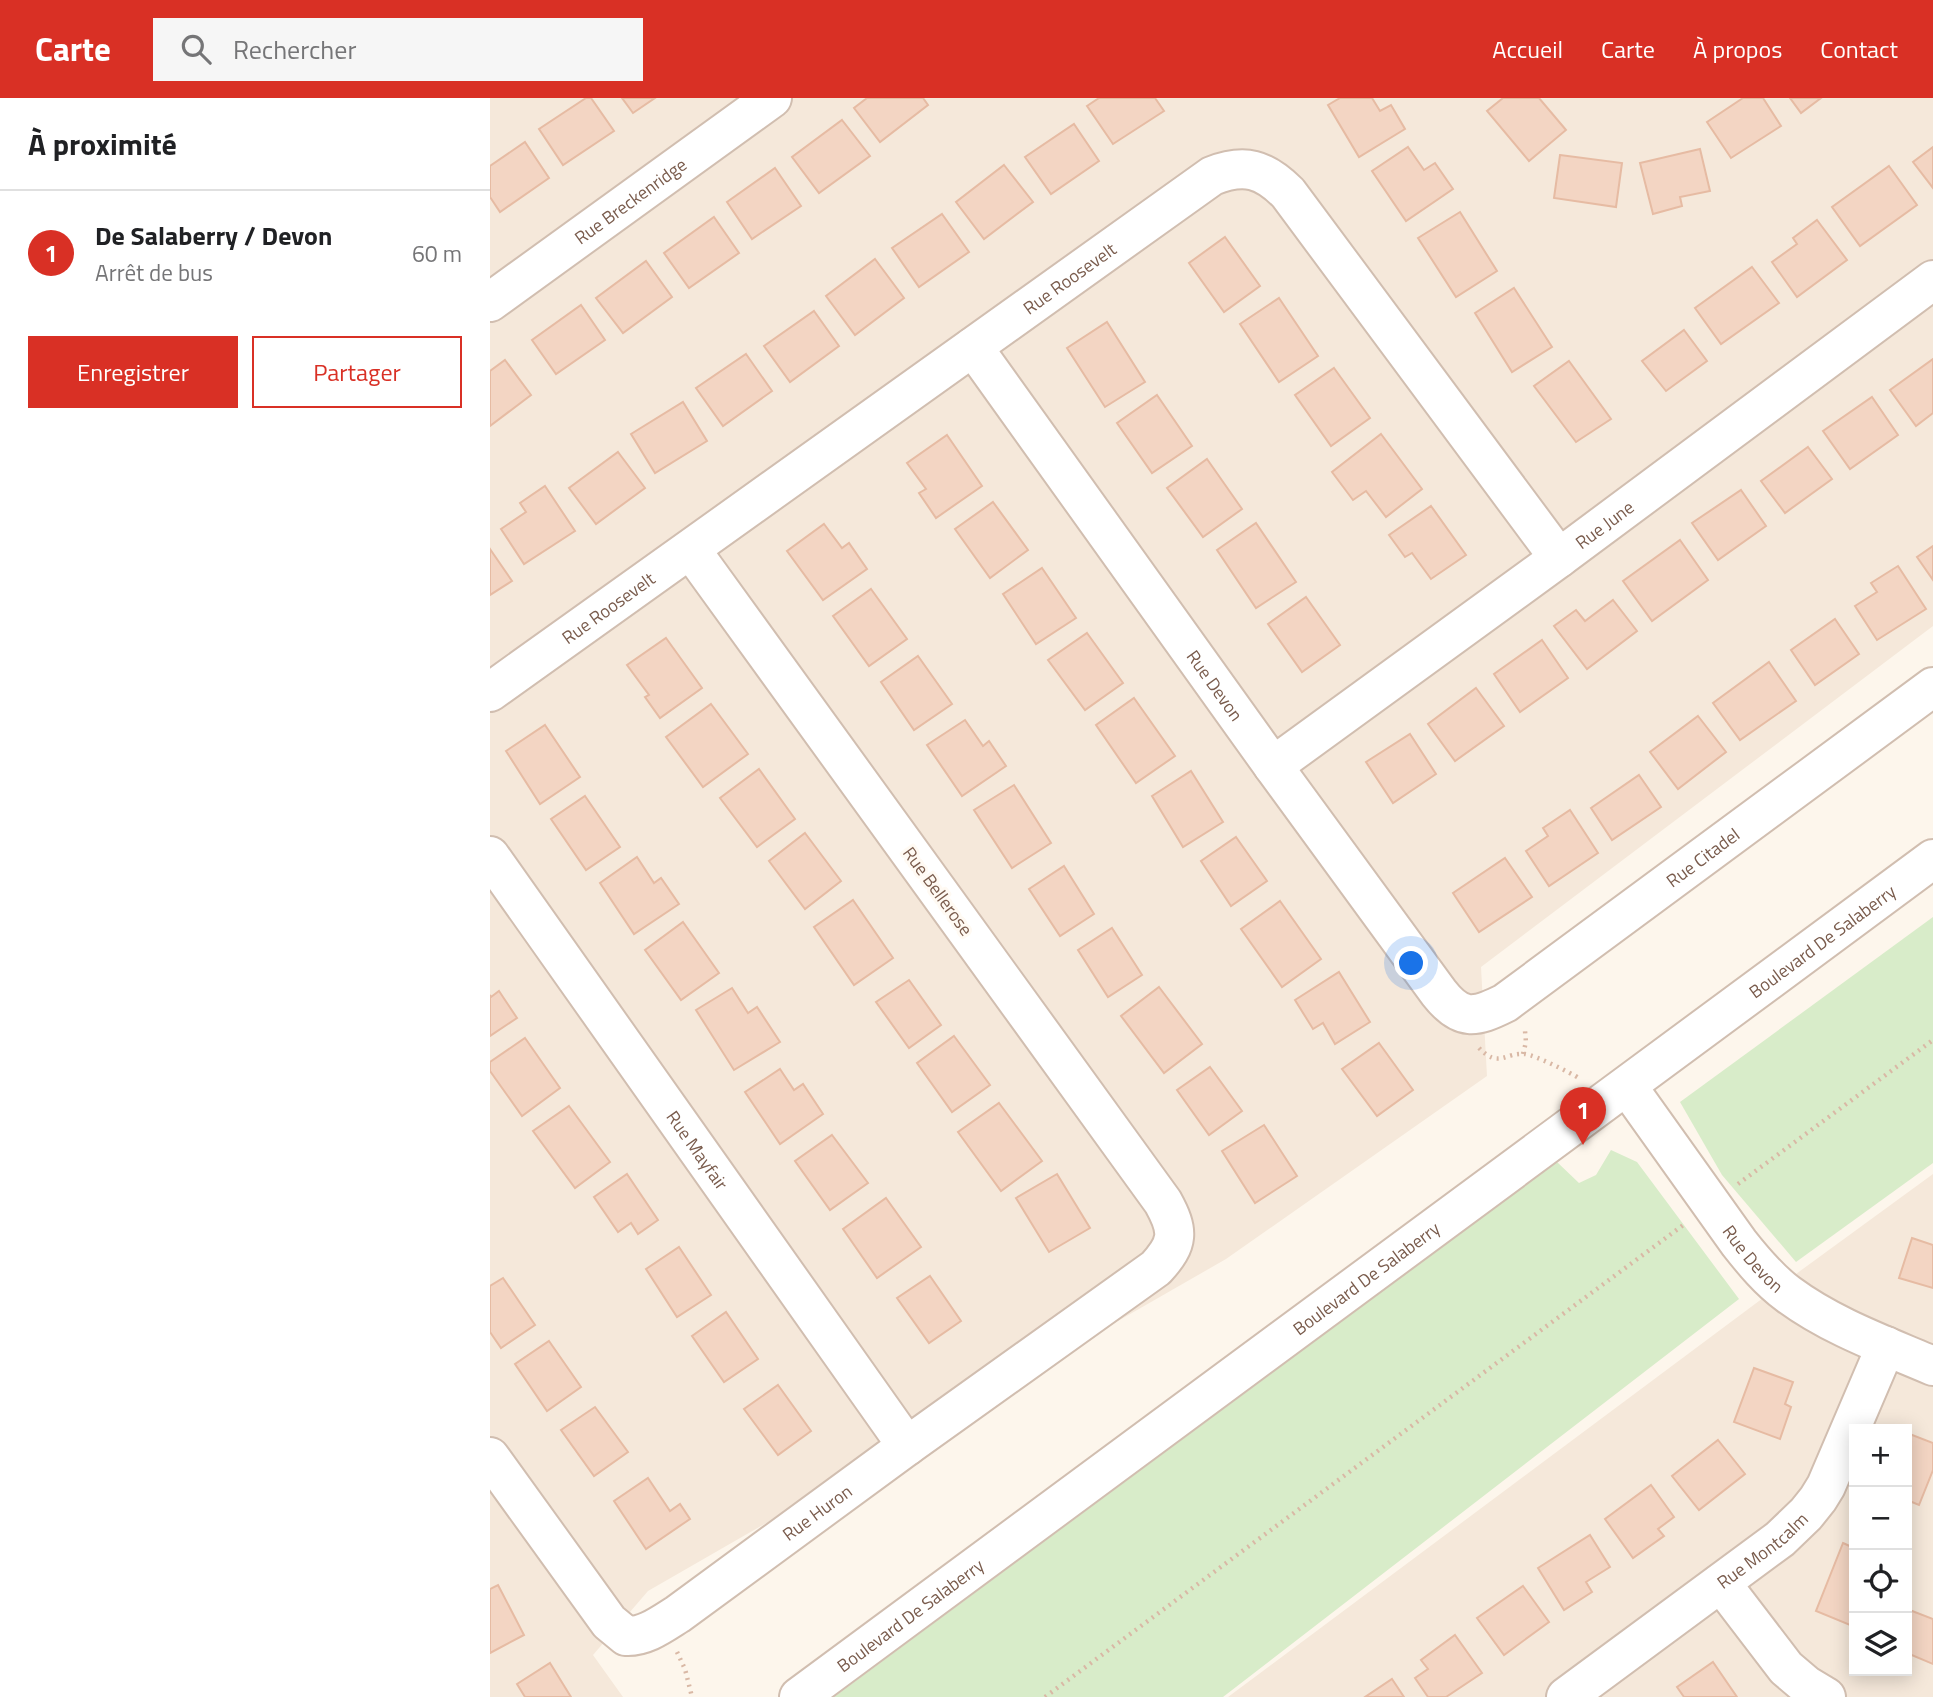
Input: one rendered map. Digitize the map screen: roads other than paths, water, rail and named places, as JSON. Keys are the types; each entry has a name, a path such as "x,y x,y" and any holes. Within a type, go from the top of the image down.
{"street":[{"name":"Rue Breckenridge","path":"490,302 772,98"},
{"name":"Rue Roosevelt","path":"490,692 1212,176 1230,169 1252,170 1273,179 1288,194 1559,558"},
{"name":"Rue June","path":"1273,766 1559,558 1933,279"},
{"name":"Rue Devon","path":"974,347 1273,766 1439,993 1473,1031"},
{"name":"Rue Bellerose","path":"691,550 1163,1202 1172,1219 1176,1236"},
{"name":"Rue Citadel","path":"1473,1031 1485,1013 1511,999 1933,687"},
{"name":"Rue Mayfair","path":"490,856 908,1446"},
{"name":"Boulevard De Salaberry","path":"799,1697 1933,859"},
{"name":"Rue Devon","path":"1627,1086 1739,1243 1768,1276 1812,1310 1933,1366"},
{"name":"Rue Huron","path":"490,1457 609,1622 621,1634 631,1637 651,1630 678,1614 1156,1268 1170,1253 1176,1236"},
{"name":"Rue Montcalm","path":"1566,1697 1780,1539 1806,1514 1818,1499 1833,1470 1886,1346"},
{"path":"1721,1583 1786,1668 1826,1697"}],"place":[{"name":"De Salaberry / Devon","path":"1583,1145"}]}
